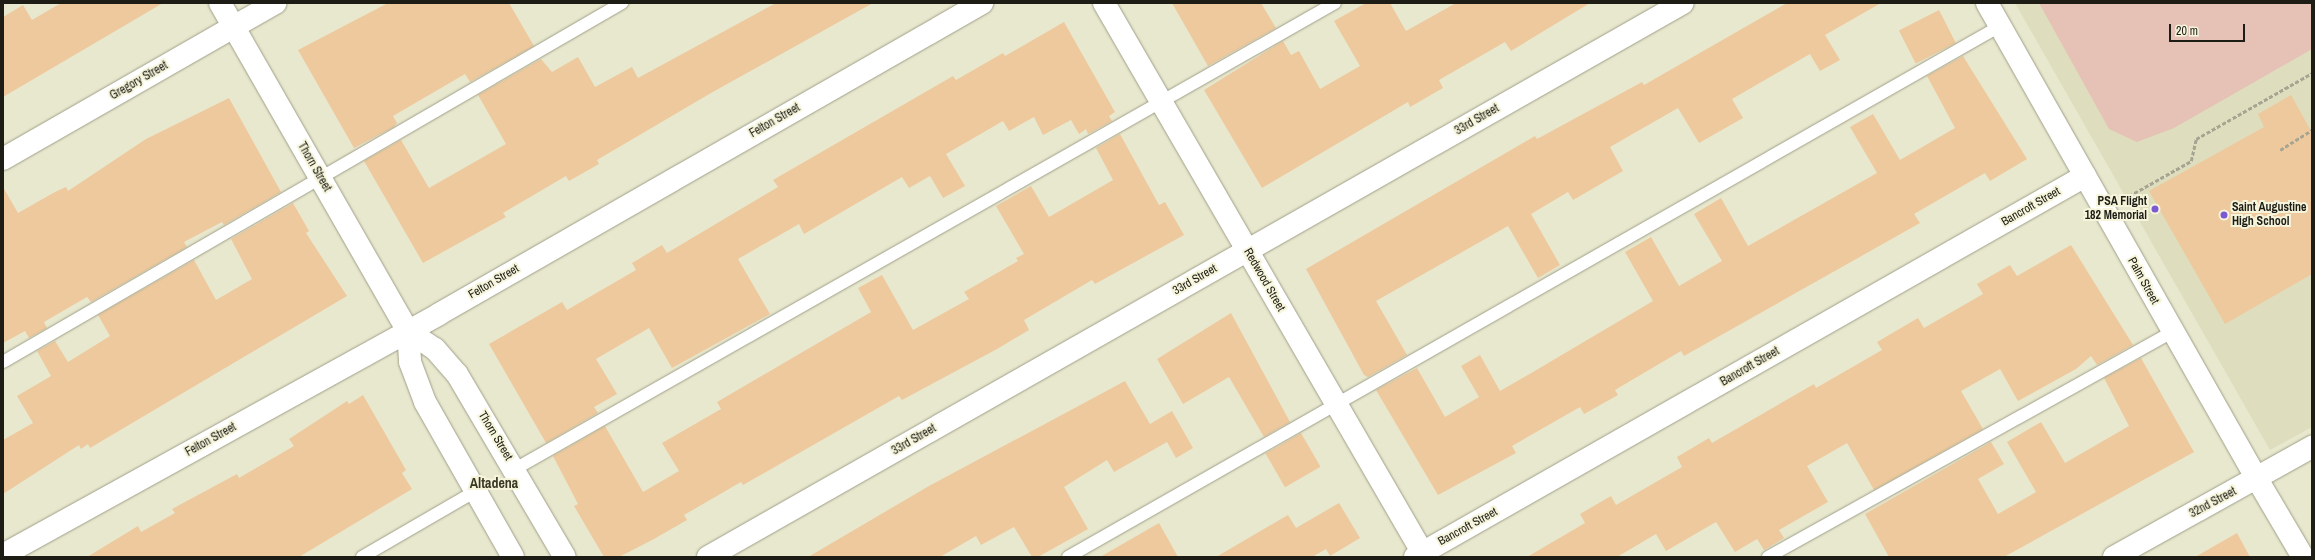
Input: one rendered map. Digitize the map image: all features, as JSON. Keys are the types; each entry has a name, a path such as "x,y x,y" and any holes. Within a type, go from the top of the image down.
{"street":[{"name":"Thorn Street","path":"220,3 408,331 410,362 425,402 474,492 513,557"},
{"name":"Gregory Street","path":"3,159 275,3"},
{"name":"Felton Street","path":"3,556 408,331 982,3"},
{"name":"Redwood Street","path":"1104,3 1336,404 1420,556"},
{"name":"33rd Street","path":"708,557 1683,3"},
{"name":"Palm Street","path":"1987,3 2172,332 2303,557"},
{"name":"Bancroft Street","path":"1420,556 2085,176"},
{"name":"Thorn Street","path":"408,331 435,349 457,374 515,469 564,557"},
{"name":"32nd Street","path":"2114,557 2257,479 2312,447"}],"lane":[{"path":"3,362 319,176 622,3"},
{"path":"515,469 1335,3"},
{"path":"1068,557 2000,26"},
{"path":"1768,557 2172,332"},
{"path":"362,557 474,492"}],"path":[{"path":"2129,196 2191,160 2196,139 2312,73"},
{"path":"2280,150 2312,130"}],"shaded area":[{"name":"Saint Augustine High School","path":"2015,3 2312,3 2312,427 2270,450"},
{"path":"2039,3 2312,3 2312,49 2174,128 2137,142 2109,129"}],"building":[{"path":"61,3 163,3 3,97 3,17 23,5 32,20"},
{"path":"388,3 509,3 534,46 470,82 465,74 393,116 397,123 394,127 354,148 298,50"},
{"path":"776,3 873,3 711,93 597,160 599,164 569,181 566,176 503,213 506,217 423,263 364,161 401,140 429,188 506,144 478,95 541,59 552,72 578,57 595,87 632,67 638,78"},
{"path":"1172,3 1261,3 1276,28 1208,66"},
{"path":"1366,3 1390,3 1406,31 1456,3 1590,3 1511,51 1505,42 1439,80 1443,88 1410,107 1408,102 1262,188 1204,90 1283,41 1291,55 1299,51 1320,89 1360,66 1334,21"},
{"path":"1787,3 1881,3 1825,35 1840,60 1820,71 1810,54 1732,99 1743,118 1699,143 1678,108 1610,147 1623,171 1573,200 1568,192 1531,214 1560,265 1538,278 1508,226 1376,301 1407,355 1368,377 1364,375 1306,269 1535,136 1537,139 1642,82 1644,85"},
{"path":"1939,10 1956,43 1916,63 1899,30"},
{"path":"1064,22 1115,112 1109,116 1112,121 1088,134 1086,129 1079,134 1071,120 1043,135 1034,117 1009,131 1003,121 946,154 965,186 943,198 930,176 909,188 902,177 804,234 799,224 738,259 770,314 672,368 649,328 596,359 617,394 594,407 598,413 546,443 489,344 562,302 567,310 636,270 632,263 662,245 667,253 778,187 773,180 953,76 956,80 1003,53 1005,56"},
{"path":"1963,56 2027,159 1990,181 1985,173 1914,214 1920,223 1684,356 1681,351 1615,390 1618,395 1584,414 1580,407 1512,446 1516,453 1438,495 1376,390 1417,368 1445,417 1479,397 1461,366 1480,355 1500,391 1653,301 1625,252 1651,237 1679,286 1722,261 1694,214 1721,198 1748,246 1877,173 1850,127 1873,114 1900,160 1955,128 1927,76"},
{"path":"2291,95 2312,133 2312,274 2225,324 2149,191 2264,127 2258,114"},
{"path":"229,98 281,192 224,225 222,222 184,242 187,247 91,302 87,297 44,322 47,328 29,338 25,331 3,343 3,187 18,213 66,187 68,191 146,139"},
{"path":"1120,134 1159,205 1165,202 1184,235 1095,284 1092,280 1024,320 1029,330 997,349 902,400 899,396 743,485 741,482 684,515 687,520 654,539 619,557 604,557 574,506 578,504 553,456 605,426 643,492 679,471 662,443 721,409 717,402 871,312 858,288 882,275 913,330 969,299 964,292 1018,261 1016,258 1024,254 996,206 1031,186 1049,217 1113,180 1096,148"},
{"path":"293,203 309,231 306,233 347,296 90,448 88,444 81,449 79,445 3,494 3,440 33,423 17,396 51,376 37,351 55,341 68,362 110,336 98,315 194,260 216,300 252,279 231,239"},
{"path":"2071,245 2133,345 2097,365 2091,356 2076,369 2018,401 2000,369 1961,391 1983,429 1874,490 1847,443 1807,466 1828,502 1779,530 1784,538 1764,550 1757,539 1735,552 1716,522 1666,551 1656,534 1617,557 1527,557 1585,523 1580,514 1611,496 1616,505 1682,467 1677,457 1709,438 1712,443 1814,384 1816,388 1882,350 1877,342 1918,318 1924,328 1983,294 1977,284 2010,265 2017,276"},
{"path":"1231,313 1290,422 1264,437 1229,377 1183,404 1157,359"},
{"path":"2141,358 2194,452 2004,557 1889,557 1865,514 1991,442 2004,464 1978,479 1998,514 2036,492 2007,442 2041,422 2065,463 2129,426 2104,378"},
{"path":"1125,381 1150,424 1172,411 1193,448 1176,458 1167,442 1114,472 1107,460 1064,487 1088,529 1038,557 1032,557 1014,527 981,545 976,536 940,557 808,557 929,486"},
{"path":"363,395 406,470 402,473 412,489 299,557 87,557 138,526 141,532 175,513 172,509 237,474 239,478 294,446 289,439 347,401 349,404"},
{"path":"1301,433 1320,467 1285,487 1265,454"},
{"path":"1339,503 1360,538 1330,556 1326,549 1312,557 1216,557 1288,515 1296,528"},
{"path":"1159,523 1178,557 1100,557"},
{"path":"2237,533 2250,557 2195,557"}],"place":[{"name":"PSA Flight 182 Memorial","path":"2155,209"},
{"name":"Saint Augustine High School","path":"2224,215"}],"district":[{"name":"Altadena","path":"494,483"}]}
